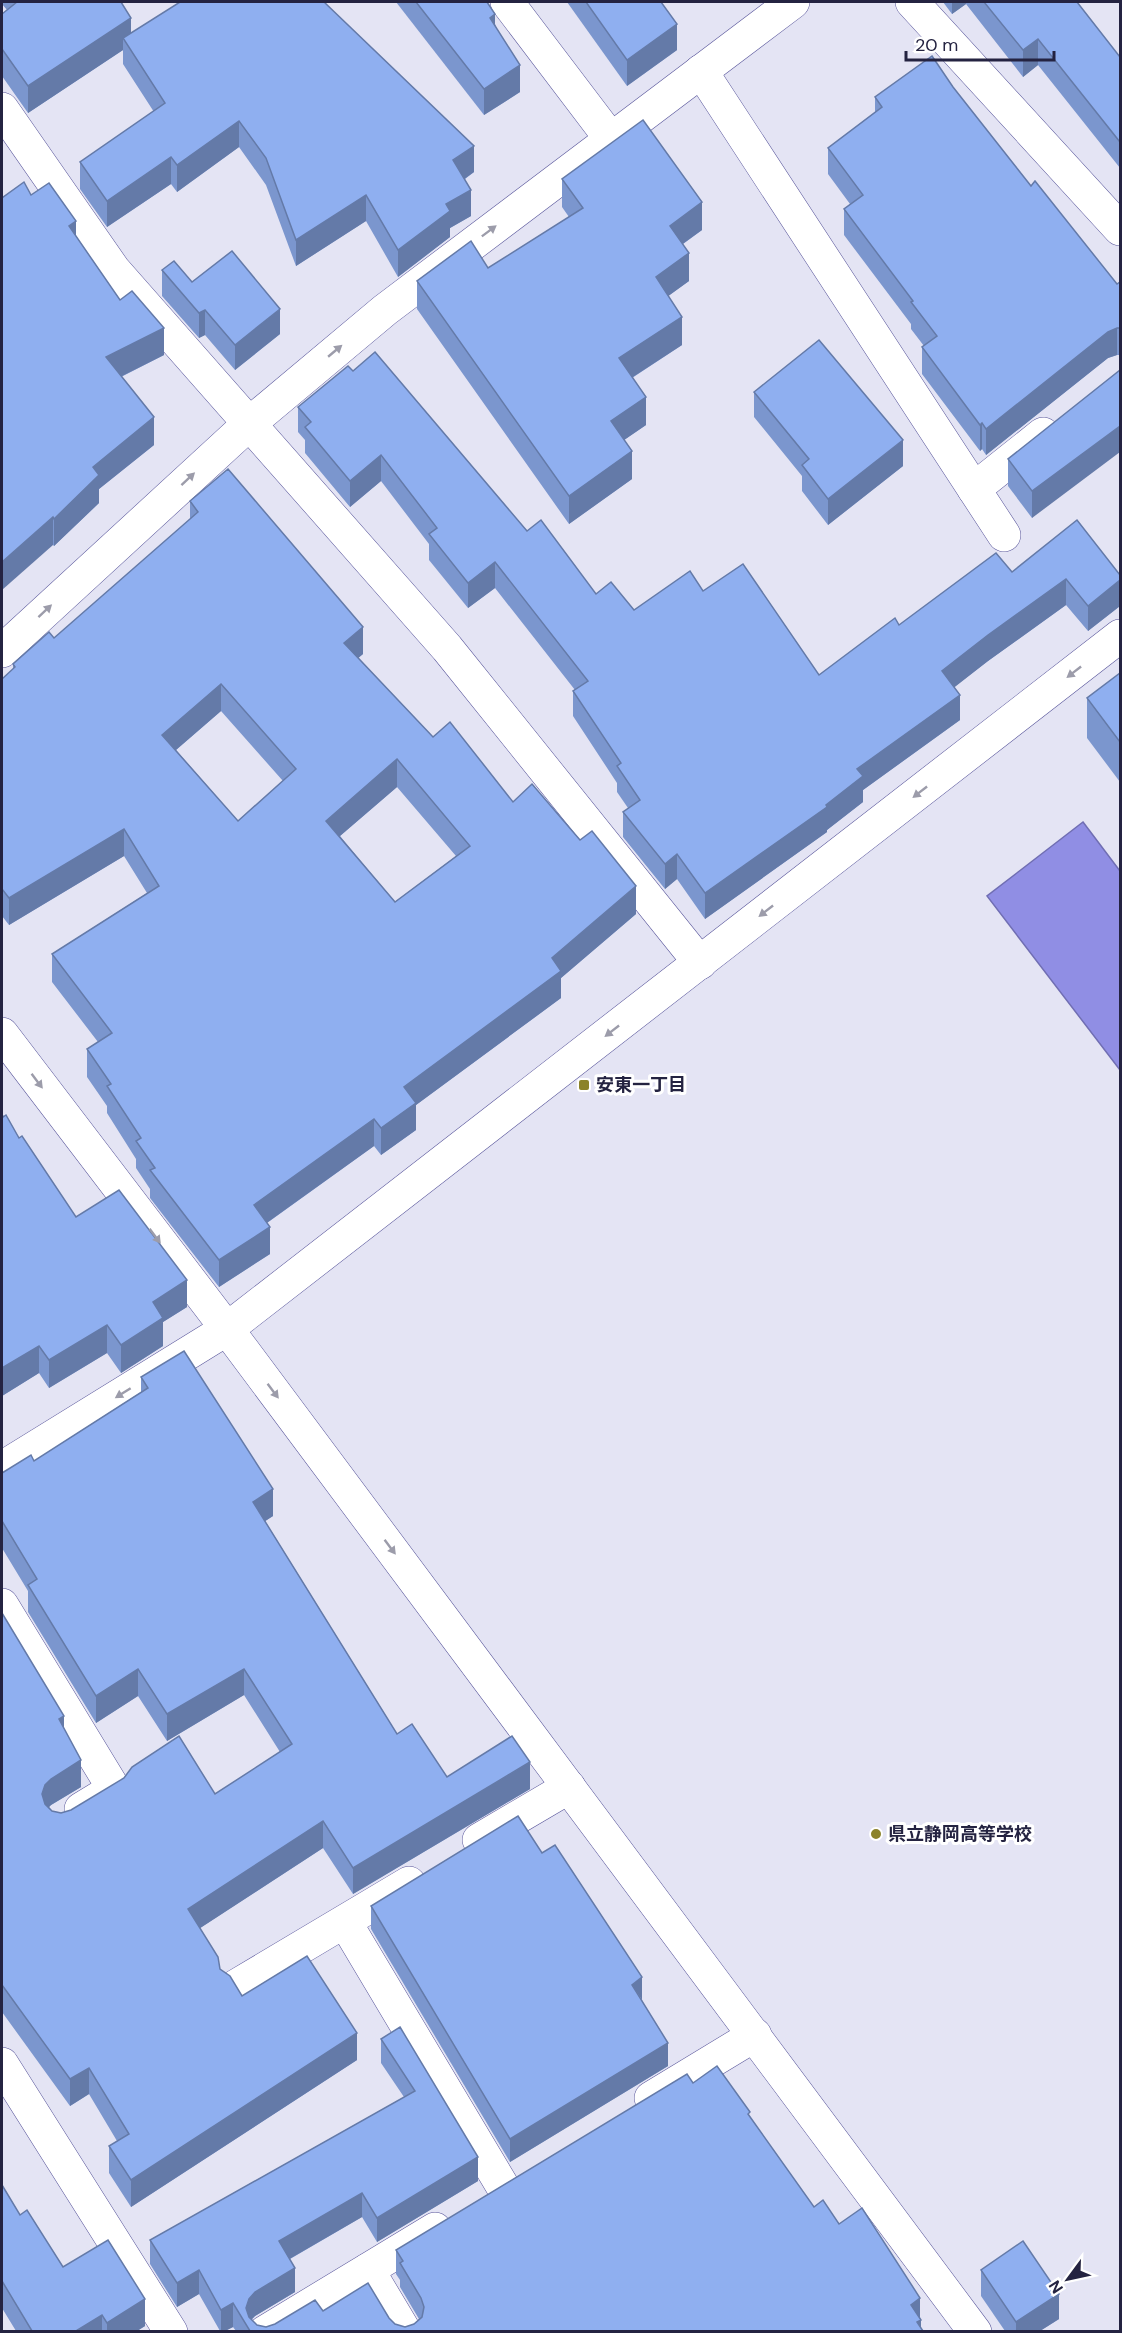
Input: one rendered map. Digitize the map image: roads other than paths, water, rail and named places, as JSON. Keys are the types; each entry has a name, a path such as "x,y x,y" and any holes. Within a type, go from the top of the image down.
{"street":[{"path":"507,2 610,139"},
{"path":"2,651 250,423 385,310 793,2"},
{"path":"912,2 1120,229"},
{"path":"702,71 1004,535"},
{"path":"2,109 114,270 447,648 700,963"},
{"path":"974,489 1065,417"},
{"path":"2,1468 226,1329 1120,636"},
{"path":"2,1034 226,1329 975,2331"},
{"path":"2,1605 114,1789 61,1821"},
{"path":"236,1986 569,1787"},
{"path":"266,2331 513,2181 345,1922"},
{"path":"624,2114 755,2035"},
{"path":"2,2064 171,2331"},
{"path":"368,2270 405,2331"}],"place":[{"name":"安東一丁目","path":"584,1085"},
{"name":"県立静岡高等学校","path":"876,1834"}]}
